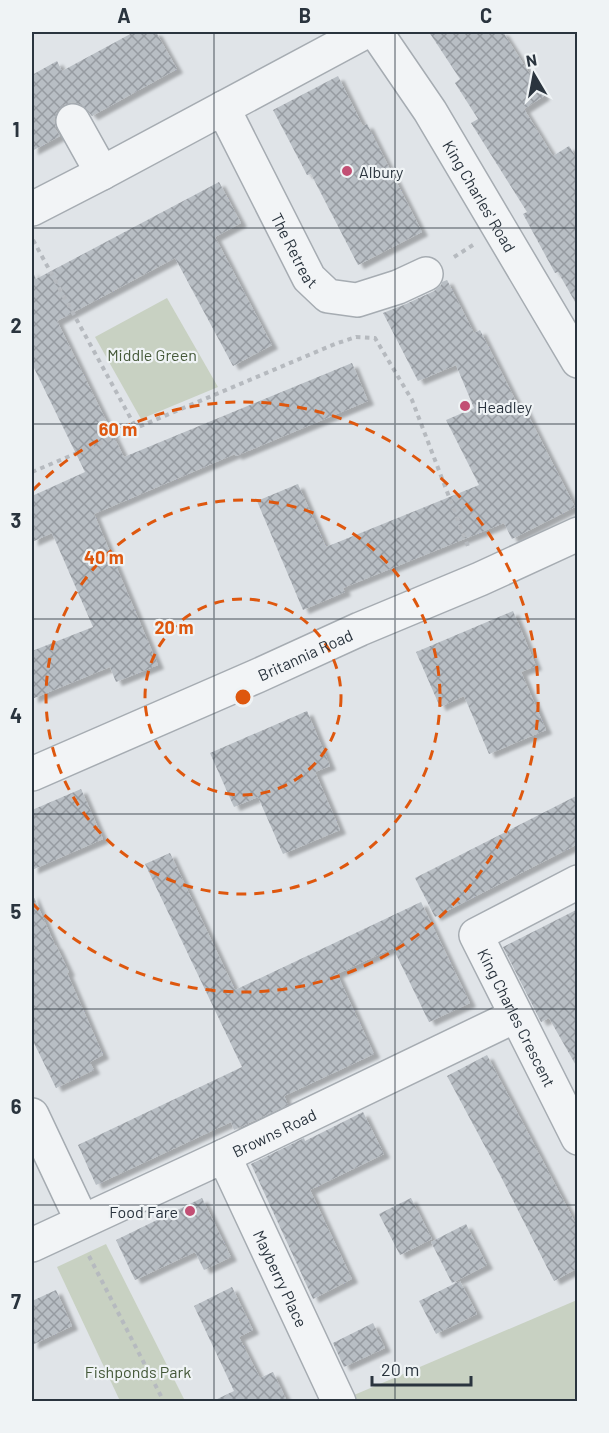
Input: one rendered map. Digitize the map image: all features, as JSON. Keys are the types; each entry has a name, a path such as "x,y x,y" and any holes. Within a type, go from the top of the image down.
{"street":[{"path":"32,209 365,32"},
{"name":"King Charles' Road","path":"376,32 430,111 578,361"},
{"name":"The Retreat","path":"223,108 309,278 328,296 357,300 398,287 426,274"},
{"path":"73,121 102,173"},
{"name":"Britannia Road","path":"32,774 578,534"},
{"name":"King Charles Crescent","path":"578,882 476,934 578,1138"},
{"name":"Browns Road","path":"32,1245 224,1156 515,1016"},
{"path":"32,1115 82,1221"},
{"name":"Mayberry Place","path":"224,1156 339,1401"}],"path":[{"path":"32,237 136,428"},
{"path":"32,472 335,344 356,337 375,338 412,400 480,579"},
{"path":"82,1221 88,1253 162,1398 160,1401"}],"green space":[{"name":"Middle Green","path":"167,298 218,387 141,419 95,337"},
{"name":"Fishponds Park","path":"106,1244 185,1401 120,1401 57,1267"},
{"path":"577,1300 577,1401 340,1401"}],"building":[{"path":"134,32 156,32 177,69 92,116 82,105 73,102 63,105 57,111 54,120 60,136 32,151 32,75 57,61 62,71"},
{"path":"429,32 503,32 544,96 524,109 553,156 569,146 578,160 578,307 558,272 555,273 523,214 527,212 471,123 478,119 455,83 460,79"},
{"name":"Albury","path":"338,76 363,126 367,124 422,232 358,265 311,174 307,175 273,110"},
{"path":"219,182 241,223 215,237 272,345 233,366 175,258 57,321 124,457 352,363 368,401 94,514 158,665 116,682 110,667 32,699 32,651 93,627 52,533 32,542 32,496 85,472 32,364 32,270 36,279"},
{"path":"447,280 474,333 480,330 518,405 522,403 575,507 512,539 504,523 343,588 345,592 303,610 257,501 298,484 326,547 479,485 446,420 474,408 456,365 418,381 383,313 434,291"},
{"path":"513,611 536,666 521,672 546,730 489,754 464,696 440,707 416,652"},
{"path":"307,711 330,766 315,772 340,830 283,854 258,797 234,807 210,753"},
{"path":"81,789 103,839 32,870 32,810"},
{"path":"578,795 578,844 435,917 415,878"},
{"path":"170,853 235,990 421,902 470,1003 429,1022 393,948 337,974 374,1054 284,1096 288,1105 234,1130 231,1122 96,1185 78,1145 242,1067 145,864"},
{"path":"32,893 69,972 67,973 103,1055 90,1062 94,1070 56,1088 32,1039"},
{"path":"578,909 578,1069 549,1018 541,1022 503,947"},
{"path":"487,1055 578,1228 578,1268 554,1281 447,1076"},
{"path":"363,1112 384,1154 310,1190 352,1279 313,1299 251,1164 304,1138 305,1141"},
{"path":"202,1198 231,1257 204,1270 195,1252 135,1280 116,1240"},
{"path":"411,1198 432,1239 400,1255 379,1214"},
{"path":"466,1224 487,1265 452,1283 431,1242"},
{"path":"460,1281 477,1314 436,1334 419,1301"},
{"path":"232,1287 253,1330 239,1337 260,1378 273,1372 287,1401 213,1401 234,1391 194,1306"},
{"path":"56,1290 72,1326 32,1345 32,1301"},
{"path":"373,1323 385,1348 344,1367 333,1343"}],"place":[{"name":"Albury","path":"347,171"},
{"name":"Headley","path":"465,406"},
{"name":"Food Fare","path":"190,1211"}]}
